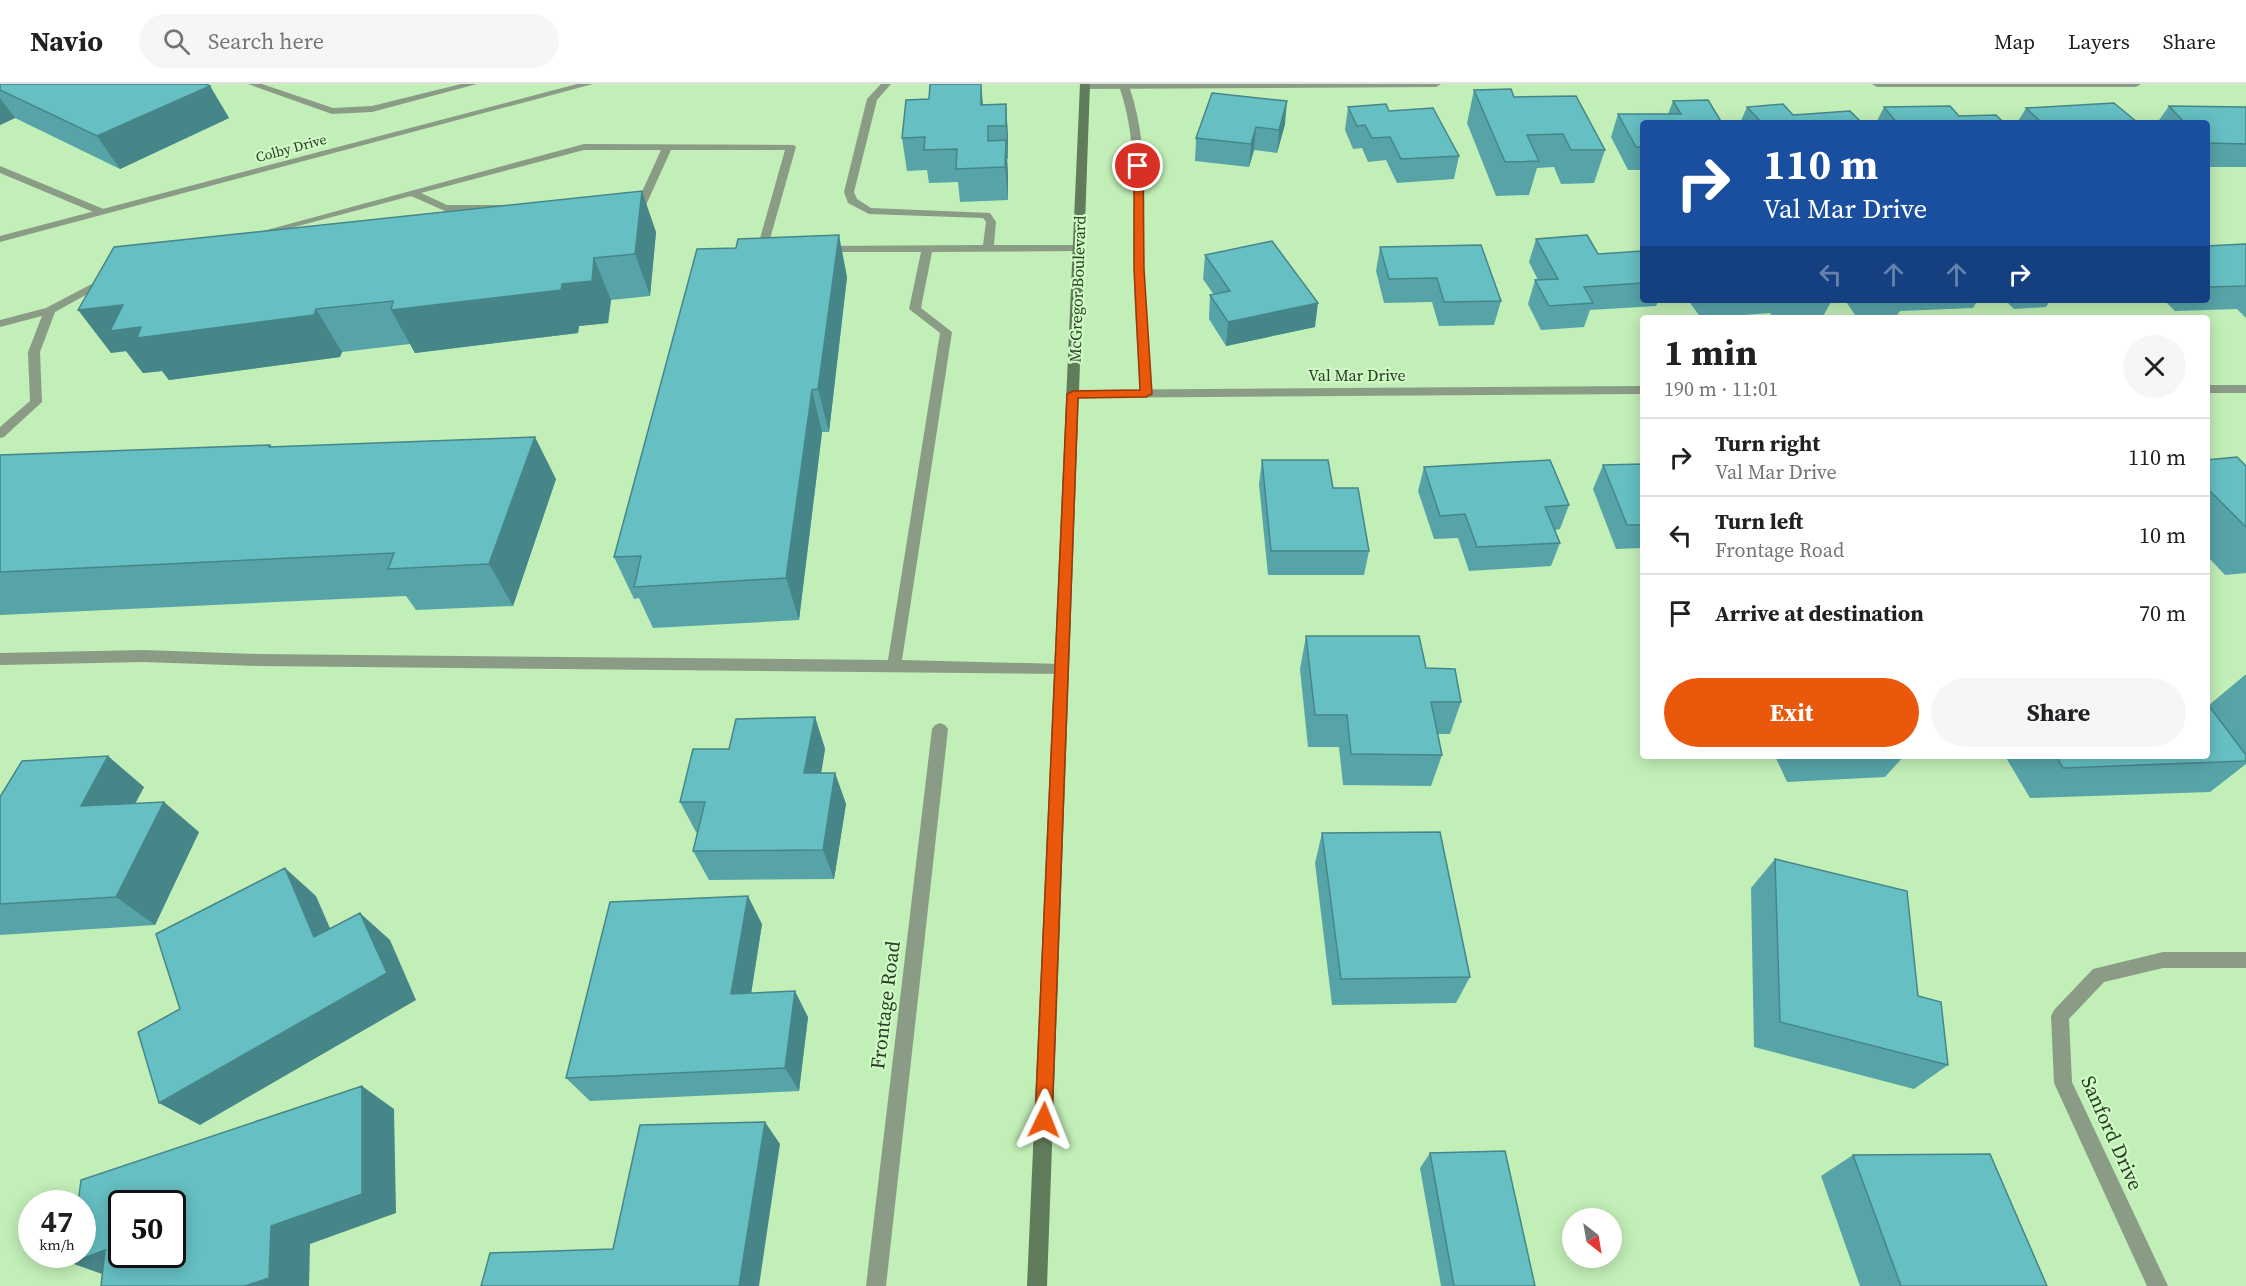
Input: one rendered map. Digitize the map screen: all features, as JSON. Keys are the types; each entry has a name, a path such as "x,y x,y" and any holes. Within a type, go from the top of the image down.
{"main road":[{"name":"McGregor Boulevard","path":"1037,1286 1085,86"}],"street":[{"path":"253,84 332,111 372,109 472,84"},
{"name":"Colby Drive","path":"0,239 588,84"},
{"path":"886,84 872,99 860,156 849,192 852,201 869,211 986,214 991,222 988,248"},
{"path":"1085,86 1436,84"},
{"path":"1877,84 2136,84"},
{"path":"1124,86 1133,108 1138,146 1139,269 1146,394"},
{"path":"239,239 584,147 791,147 762,249 783,249"},
{"path":"634,222 667,147"},
{"path":"0,169 102,212"},
{"path":"412,193 445,208 522,207"},
{"path":"894,666 946,332 915,309 927,248"},
{"path":"804,249 1078,248"},
{"path":"0,324 50,310 117,274"},
{"path":"0,434 36,402 34,352 50,310"},
{"path":"2210,389 2246,389"},
{"name":"Val Mar Drive","path":"1073,394 1640,390"},
{"path":"0,659 144,656 260,660 894,666 1062,670"},
{"name":"Frontage Road","path":"876,1286 940,729"},
{"name":"Sanford Drive","path":"2158,1286 2063,1083 2060,1016 2099,975 2163,960 2246,960"}],"building":[{"path":"0,84 206,84 210,86 97,136 0,90"},
{"path":"930,84 981,84 981,105 1006,104 1006,126 988,126 988,141 1006,140 1005,167 956,169 957,149 924,150 925,137 902,138 906,100 929,99"},
{"path":"1511,89 1514,97 1576,96 1605,150 1571,150 1563,134 1527,135 1539,161 1505,162 1474,90"},
{"path":"1212,93 1287,101 1279,130 1256,127 1251,144 1196,138"},
{"path":"1708,100 1720,120 1640,120 1640,147 1636,147 1618,114 1681,114 1673,101"},
{"path":"2114,103 2134,120 2039,120 2026,108"},
{"path":"1386,104 1389,111 1433,108 1459,156 1401,159 1390,137 1372,138 1365,125 1357,126 1348,107"},
{"path":"1783,104 1793,115 1850,111 1859,120 1759,120 1747,107"},
{"path":"1950,106 1959,116 1996,115 2001,120 1895,120 1884,107"},
{"path":"2169,106 2246,107 2246,144 2210,143 2210,120 2182,120"},
{"path":"642,191 635,254 594,258 592,281 562,284 561,290 391,310 393,301 316,309 314,315 137,338 141,327 110,331 123,305 78,310 114,247"},
{"path":"839,235 818,389 812,390 786,578 634,587 641,556 614,557 697,249 736,248 738,239"},
{"path":"1587,235 1598,254 1640,251 1640,283 1584,287 1593,303 1549,306 1535,280 1558,279 1536,239"},
{"path":"1272,241 1318,303 1228,322 1210,295 1230,291 1205,255"},
{"path":"2246,244 2246,286 2210,287 2210,246"},
{"path":"1481,245 1501,301 1444,302 1437,278 1389,279 1380,247"},
{"path":"535,437 489,564 388,569 394,553 0,572 0,455"},
{"path":"2237,457 2246,466 2246,527 2210,491 2210,460"},
{"path":"1262,460 1328,460 1333,488 1358,488 1369,551 1271,551"},
{"path":"1550,460 1569,505 1545,507 1560,543 1477,547 1465,514 1440,516 1424,467"},
{"path":"1640,464 1640,525 1627,525 1603,465"},
{"path":"1306,636 1419,636 1426,668 1455,669 1461,702 1431,702 1442,755 1351,754 1347,715 1315,715"},
{"path":"2210,707 2246,755 2246,761 2063,768 2058,759 2210,759"},
{"path":"815,717 804,773 835,773 823,850 693,851 705,802 680,802 693,749 729,749 736,719"},
{"path":"108,756 81,806 164,802 116,897 0,904 0,797 22,761"},
{"path":"1440,832 1470,977 1341,979 1322,833"},
{"path":"1775,859 1907,891 1918,996 1941,1002 1948,1065 1780,1022"},
{"path":"285,868 314,937 360,913 387,973 159,1103 138,1032 180,1009 156,934"},
{"path":"748,896 731,994 795,991 785,1068 566,1078 610,902"},
{"path":"362,1086 362,1194 271,1226 269,1278 245,1286 101,1286 105,1250 96,1253 96,1190 80,1190 81,1180"},
{"path":"765,1122 739,1286 481,1286 490,1253 613,1249 640,1125"},
{"path":"1505,1151 1535,1286 1454,1286 1430,1153"},
{"path":"1990,1154 2047,1286 1901,1286 1853,1155"}],"route":[{"path":"1044,1120 1073,394 1146,394 1139,269 1138,166"}]}
